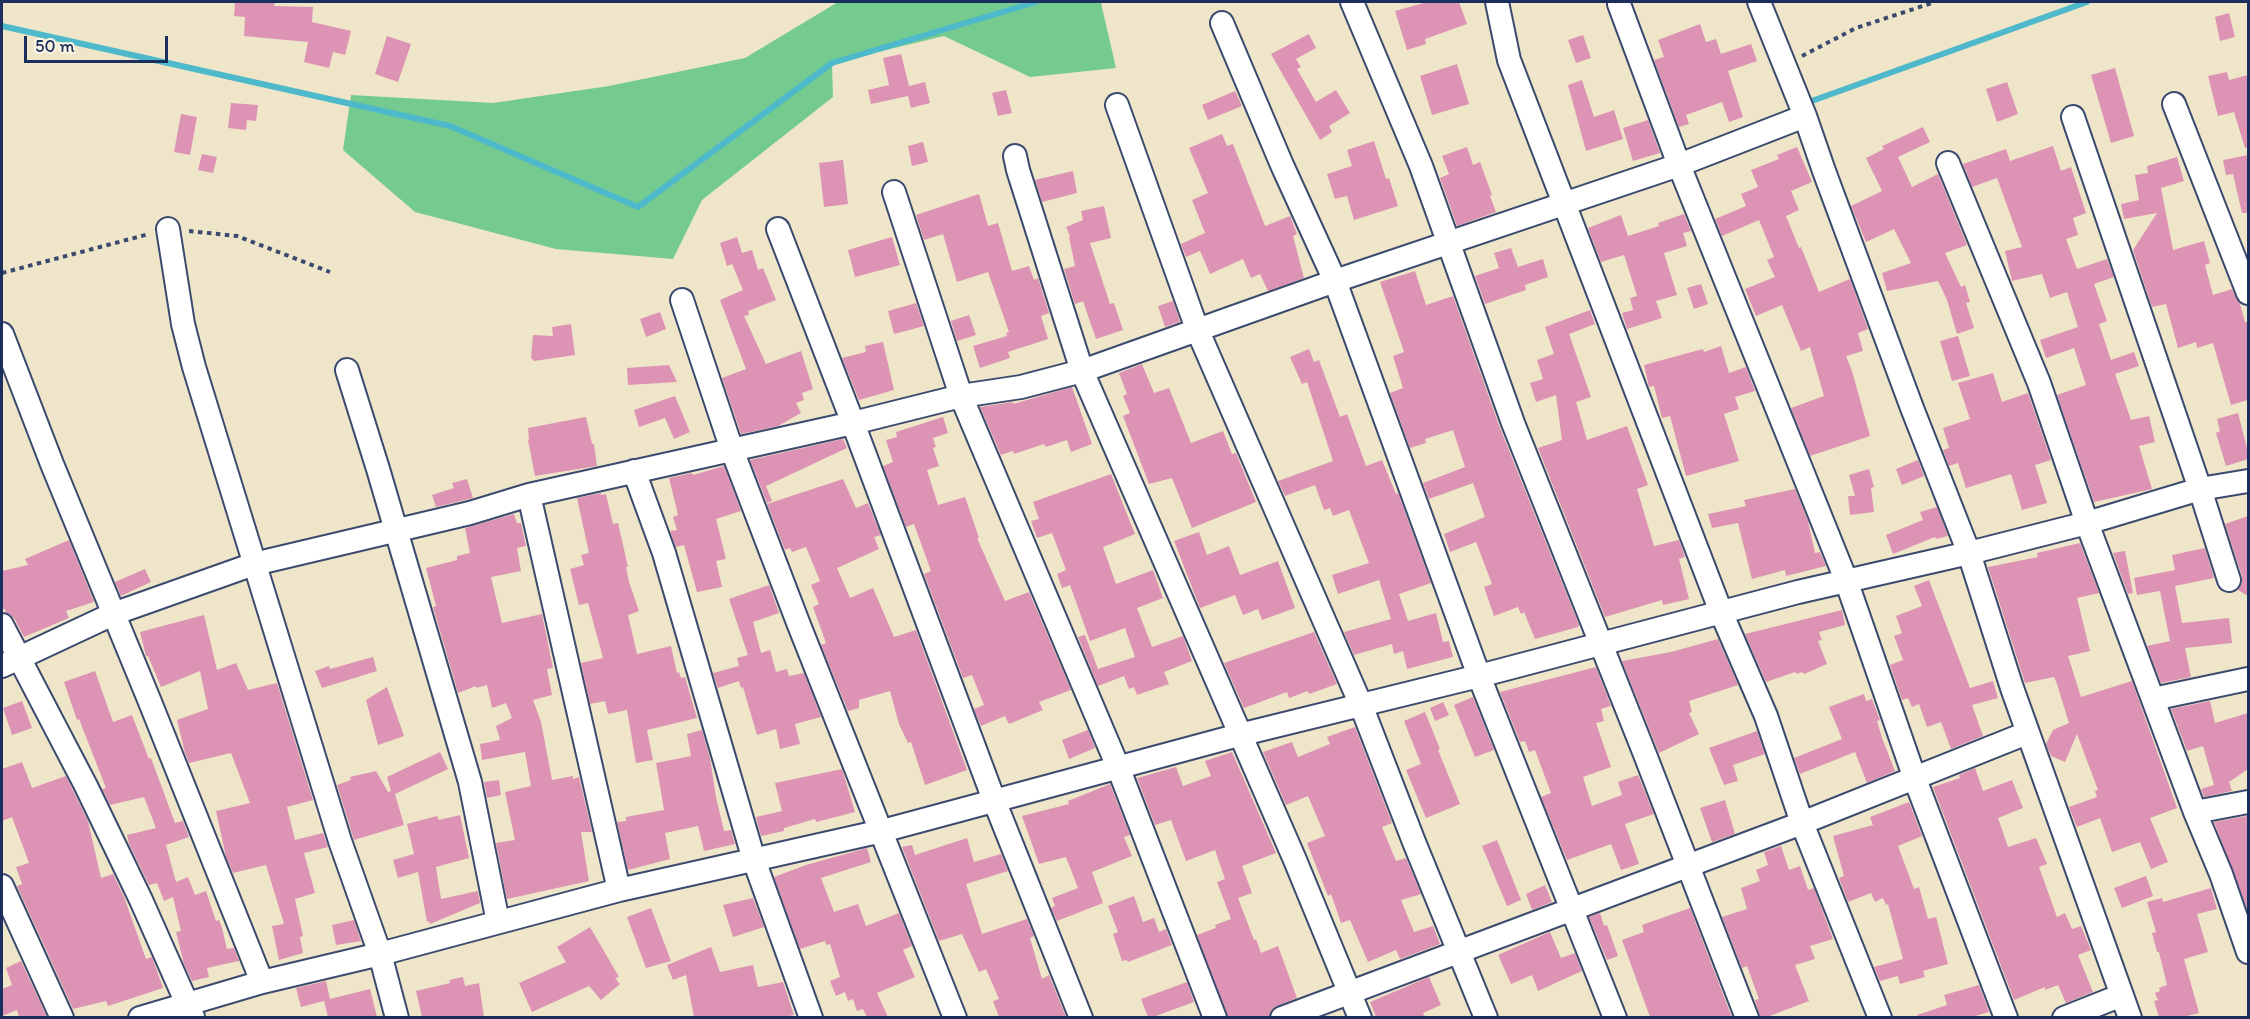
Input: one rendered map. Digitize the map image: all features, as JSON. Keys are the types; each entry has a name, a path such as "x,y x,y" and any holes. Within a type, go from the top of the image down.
{"street":[{"path":"1352,2 1421,166 1513,423 1746,1017"},
{"path":"1497,2 1509,60 1721,612 1766,716 1802,823 1880,1017"},
{"path":"1759,2 1805,116 1912,408 1970,553 2027,733 2130,1017"},
{"path":"1619,4 1680,165 1846,580 1916,779 2006,1017"},
{"path":"1222,23 1282,165 1335,281 1479,676 1615,1017"},
{"path":"2174,104 2248,293"},
{"path":"1117,105 1197,329 1362,705 1414,842 1486,1017"},
{"path":"10,662 112,614 254,564 470,513 529,495 853,423 961,396 1021,387 1082,371 1335,281 1680,165 1805,116"},
{"path":"2073,117 2229,580"},
{"path":"1015,156 1082,371 1295,860 1360,1017"},
{"path":"1948,163 2039,383 2086,523 2195,812 2221,874 2248,952"},
{"path":"894,192 961,396 1118,767 1215,1017"},
{"path":"168,229 183,324 254,564 340,841 380,954 397,1017"},
{"path":"778,229 994,800 1082,1017"},
{"path":"682,300 732,450 955,1017"},
{"path":"2,334 112,614 150,702 262,982"},
{"path":"347,370 470,782 498,922"},
{"path":"634,471 664,553 754,860 811,1017"},
{"path":"141,1017 190,1011 262,982 380,954 619,890 882,831 1239,735 1602,645 1846,580 1970,553 2086,523 2200,489 2248,481"},
{"path":"529,495 619,890"},
{"path":"2,625 10,662 86,786 190,1011"},
{"path":"2152,699 2248,679"},
{"path":"1282,1017 1572,911 1916,779 2027,733"},
{"path":"2195,812 2248,802"},
{"path":"2,886 62,1017"},
{"path":"2064,1017 2122,995"}],"path":[{"path":"1785,64 1856,28 1935,2"}],"green space":[{"path":"838,2 1103,2 1101,3 1116,68 1030,77 944,36 832,63 833,97 702,200 673,259 556,249 415,212 343,150 351,95 493,103 609,86 745,58"}],"building":[{"path":"235,2 275,2 274,6 313,7 312,22 351,31 345,55 333,52 329,68 304,62 308,42 244,36 245,17 234,16"},
{"path":"1427,2 1459,2 1467,24 1425,39 1426,44 1407,50 1395,11"},
{"path":"2229,13 2235,37 2220,41 2215,17"},
{"path":"1700,24 1706,42 1716,39 1721,54 1751,44 1757,61 1728,71 1743,117 1729,122 1722,102 1686,115 1689,124 1679,127 1654,60 1664,57 1658,40"},
{"path":"1309,34 1316,48 1296,59 1301,67 1297,69 1316,102 1336,90 1350,113 1329,126 1332,132 1320,140 1271,54"},
{"path":"1583,35 1591,58 1576,63 1568,40"},
{"path":"387,36 411,44 398,82 375,74"},
{"path":"901,54 909,86 925,82 930,103 911,108 908,96 871,104 868,90 889,85 883,58"},
{"path":"1457,64 1469,104 1432,115 1420,76"},
{"path":"2115,68 2134,136 2111,143 2091,75"},
{"path":"2227,72 2229,80 2248,75 2248,147 2245,148 2234,112 2218,116 2208,76"},
{"path":"1582,80 1594,117 1614,110 1623,139 1586,151 1568,85"},
{"path":"2007,82 2018,114 1997,122 1986,89"},
{"path":"1006,90 1012,113 998,116 992,93"},
{"path":"1235,91 1242,106 1208,120 1202,105"},
{"path":"231,103 258,105 256,121 247,120 246,130 228,128"},
{"path":"181,114 197,117 190,155 174,152"},
{"path":"1648,120 1660,153 1633,161 1623,128"},
{"path":"1923,127 1930,142 1898,157 1912,187 1938,174 1967,245 1945,253 1961,287 1965,285 1970,302 1966,303 1974,328 1957,334 1947,300 1938,281 1887,291 1882,273 1911,263 1894,229 1866,242 1851,206 1882,191 1866,158 1884,149 1882,146"},
{"path":"1222,134 1227,146 1233,144 1265,226 1290,216 1297,234 1293,236 1304,278 1268,291 1260,274 1251,278 1243,259 1210,274 1200,251 1186,257 1181,244 1205,233 1192,200 1208,193 1189,148"},
{"path":"1374,141 1386,179 1389,178 1398,206 1354,220 1347,196 1335,199 1327,174 1352,166 1347,150"},
{"path":"923,142 928,162 912,166 908,146"},
{"path":"2053,146 2061,171 2071,167 2086,213 2073,218 2078,235 2066,239 2077,269 2107,259 2114,277 2094,284 2107,321 2099,324 2111,360 2134,352 2139,366 2115,374 2131,420 2149,416 2155,442 2139,446 2152,489 2094,502 2057,395 2086,385 2074,348 2046,358 2040,340 2078,327 2067,292 2050,298 2042,274 2012,281 2005,251 2022,247 1997,178 1972,187 1963,164 2006,149 2010,161"},
{"path":"1467,147 1473,165 1480,162 1496,212 1457,226 1440,178 1449,174 1442,156"},
{"path":"1797,147 1812,182 1791,191 1799,210 1786,216 1819,292 1850,279 1868,329 1858,333 1863,351 1846,356 1870,436 1810,456 1791,408 1824,396 1810,347 1801,351 1782,305 1756,316 1745,289 1775,277 1767,260 1774,257 1759,220 1722,236 1715,219 1746,206 1741,194 1758,187 1751,170 1779,159 1777,155"},
{"path":"202,154 217,157 213,173 198,170"},
{"path":"2248,155 2248,213 2242,213 2233,174 2226,175 2223,160"},
{"path":"2177,157 2184,181 2161,188 2173,250 2204,241 2210,263 2205,265 2213,295 2232,289 2240,304 2245,322 2248,322 2248,400 2231,405 2213,343 2197,348 2196,342 2178,348 2166,304 2152,307 2133,250 2157,213 2124,219 2121,204 2139,200 2135,175 2148,173 2147,166"},
{"path":"843,160 848,204 824,207 819,163"},
{"path":"1073,171 1077,193 1042,202 1035,180"},
{"path":"979,194 988,226 998,223 1012,271 1029,266 1034,280 1038,278 1049,313 1041,316 1048,339 1008,352 1010,358 980,368 973,346 1007,336 1006,333 1009,332 988,272 957,282 943,234 924,240 916,215"},
{"path":"1104,206 1111,238 1090,243 1110,304 1114,303 1123,330 1096,339 1083,301 1075,304 1064,269 1075,266 1070,236 1066,227 1083,220 1081,211"},
{"path":"1684,214 1691,231 1683,233 1687,246 1664,253 1677,295 1656,301 1662,318 1627,329 1622,313 1633,310 1630,298 1637,296 1624,255 1601,262 1588,228 1621,215 1628,236 1659,226 1658,223"},
{"path":"737,237 742,253 752,250 758,270 763,268 776,300 748,311 749,315 744,316 766,364 801,351 813,389 802,393 804,400 796,403 801,413 778,426 741,434 722,378 746,369 720,300 743,290 732,264 727,266 720,243"},
{"path":"892,237 900,265 855,277 848,250"},
{"path":"1511,248 1518,267 1543,259 1548,277 1525,285 1526,290 1485,304 1475,276 1499,268 1494,253"},
{"path":"1415,271 1426,305 1453,296 1500,428 1578,627 1535,639 1524,612 1521,614 1518,607 1494,616 1484,587 1492,584 1476,542 1450,552 1444,534 1485,517 1473,483 1429,499 1423,483 1465,467 1453,430 1425,439 1426,443 1410,448 1390,393 1403,388 1393,356 1404,352 1380,282"},
{"path":"1701,284 1708,304 1694,309 1687,288"},
{"path":"1173,301 1180,322 1165,327 1158,306"},
{"path":"916,303 924,326 894,334 888,311"},
{"path":"1590,310 1595,324 1569,334 1591,397 1576,402 1587,440 1627,426 1648,485 1637,489 1654,546 1679,540 1685,557 1679,559 1689,599 1663,605 1662,600 1605,617 1538,448 1562,440 1556,395 1536,402 1530,383 1543,379 1537,360 1554,354 1545,327"},
{"path":"660,312 666,329 646,337 640,319"},
{"path":"969,315 976,335 957,341 951,321"},
{"path":"571,324 575,355 534,361 531,358 533,335 553,336 552,327"},
{"path":"1958,336 1970,376 1952,381 1940,341"},
{"path":"883,342 894,390 859,400 842,358 866,352 865,346"},
{"path":"1721,346 1729,373 1746,367 1755,391 1735,397 1739,409 1724,414 1739,461 1686,476 1670,416 1662,418 1654,386 1649,387 1644,365"},
{"path":"1309,349 1314,362 1319,360 1340,417 1347,414 1366,466 1382,460 1396,494 1398,493 1431,583 1399,594 1408,621 1436,613 1443,642 1449,641 1453,657 1407,669 1403,651 1394,654 1392,644 1354,655 1344,632 1391,619 1379,580 1338,594 1332,575 1369,563 1349,510 1333,516 1330,508 1324,510 1315,485 1285,496 1278,481 1333,461 1307,382 1302,384 1290,357"},
{"path":"1142,364 1154,393 1169,388 1191,443 1223,431 1232,454 1236,453 1256,502 1192,528 1172,478 1149,484 1123,416 1130,413 1123,396 1127,394 1119,373"},
{"path":"669,365 677,382 628,385 627,368"},
{"path":"1993,373 2002,402 2028,393 2051,460 2035,465 2047,503 2022,510 2011,474 1966,488 1958,463 1949,466 1943,450 1949,448 1943,428 1970,419 1958,383"},
{"path":"1072,387 1092,444 1071,452 1067,440 1046,447 1044,444 1014,454 1013,451 1001,455 980,407 1013,402 1013,404"},
{"path":"675,396 690,432 674,439 665,418 639,427 634,410"},
{"path":"2238,413 2248,459 2226,466 2216,433 2220,431 2217,419"},
{"path":"586,417 592,444 594,444 597,466 535,476 528,428"},
{"path":"943,417 948,433 933,438 936,447 933,448 939,466 927,470 938,505 965,497 979,538 977,538 1005,601 1029,592 1071,690 1039,702 1043,710 1009,724 1005,716 981,726 974,709 984,705 972,675 963,678 924,574 931,571 914,524 906,527 883,466 893,462 886,440 897,437 896,432"},
{"path":"843,439 847,448 766,486 772,501 767,503 750,460"},
{"path":"1918,460 1924,476 1902,485 1896,469"},
{"path":"724,466 741,511 716,519 726,559 716,561 722,587 697,592 684,545 676,547 670,531 677,530 673,517 678,515 669,478 692,473 693,475"},
{"path":"1869,469 1874,487 1871,488 1874,512 1850,515 1848,496 1855,496 1849,475"},
{"path":"1111,474 1135,534 1103,547 1116,584 1153,570 1163,598 1137,608 1152,647 1183,636 1192,661 1164,672 1169,684 1137,695 1134,687 1129,689 1124,676 1098,686 1078,637 1085,635 1098,669 1135,657 1125,628 1090,641 1070,585 1062,588 1057,574 1066,570 1052,533 1037,538 1031,521 1039,519 1033,502"},
{"path":"467,479 473,498 436,507 432,495 454,488 452,483"},
{"path":"843,479 856,508 868,503 881,535 874,537 879,549 837,568 850,598 873,588 894,637 916,630 967,770 925,785 911,742 908,743 899,724 890,691 859,700 859,708 848,711 821,645 826,643 813,607 819,604 811,585 820,581 806,547 792,552 790,548 785,550 767,504"},
{"path":"1795,489 1808,521 1815,553 1820,552 1826,566 1786,576 1785,570 1752,579 1738,523 1712,528 1708,514 1746,506 1744,500"},
{"path":"601,493 601,495 606,494 613,524 618,523 629,582 639,611 628,615 637,654 671,646 677,673 679,672 681,678 685,677 697,718 647,730 653,760 636,763 627,710 608,714 605,701 590,704 581,663 603,658 588,603 579,605 570,569 584,565 581,555 589,553 577,498"},
{"path":"1937,507 1948,536 1936,539 1935,537 1893,554 1886,535 1923,520 1920,512"},
{"path":"514,514 517,523 521,523 526,546 517,548 521,571 491,577 502,623 542,614 553,668 547,669 552,695 533,700 541,722 552,780 579,777 592,832 581,832 589,881 507,899 496,843 515,840 505,792 531,786 525,752 482,760 480,744 500,740 496,726 512,718 506,703 492,708 487,685 476,688 476,686 458,693 433,607 436,606 426,568 457,560 457,556 470,553 465,528"},
{"path":"2248,516 2248,596 2238,590 2242,583 2242,576 2225,524"},
{"path":"1199,532 1207,555 1229,546 1240,575 1278,561 1295,608 1262,620 1258,609 1243,615 1235,595 1200,608 1174,541"},
{"path":"69,540 94,602 66,611 69,618 24,637 14,618 2,609 2,571 28,565 25,559"},
{"path":"2080,543 2099,593 2077,598 2090,651 2068,656 2081,697 2132,681 2177,808 2150,818 2168,862 2151,869 2140,842 2112,852 2100,818 2077,827 2069,807 2097,797 2095,791 2098,790 2077,734 2065,762 2051,756 2046,744 2053,730 2069,723 2057,684 2054,677 2025,683 1988,567 2038,557 2037,553"},
{"path":"2205,548 2214,578 2175,586 2182,623 2229,618 2232,643 2185,648 2191,677 2161,683 2147,646 2170,641 2160,591 2137,595 2134,578 2175,570 2172,555"},
{"path":"2125,551 2133,593 2128,594 2113,553"},
{"path":"145,569 151,582 121,596 115,582"},
{"path":"1929,580 1970,688 1993,681 1998,698 1972,705 1983,736 1951,749 1941,722 1927,727 1919,704 1912,707 1908,698 1902,700 1890,665 1903,660 1894,636 1902,633 1896,616 1922,606 1914,586"},
{"path":"769,585 779,613 753,622 761,653 770,650 776,672 787,669 789,676 804,673 821,717 795,724 800,744 780,749 776,729 757,735 743,687 741,688 739,681 718,688 713,673 739,666 737,658 748,655 729,599"},
{"path":"1842,610 1845,625 1819,632 1822,640 1818,641 1827,664 1804,674 1795,672 1766,682 1745,634"},
{"path":"204,615 217,670 236,663 248,690 277,683 313,800 287,807 295,840 323,833 328,847 304,853 315,893 295,899 303,936 300,937 303,953 279,960 272,926 284,924 266,865 233,873 226,857 216,811 250,803 231,753 189,763 185,753 177,720 208,709 200,671 161,687 148,656 146,656 140,632"},
{"path":"1314,632 1337,684 1289,698 1287,692 1244,708 1224,663"},
{"path":"1718,639 1738,685 1689,701 1692,712 1689,713 1699,734 1659,753 1622,661 1671,652"},
{"path":"373,657 377,671 322,688 315,671"},
{"path":"1596,667 1611,706 1601,709 1604,721 1596,723 1611,767 1583,777 1592,806 1622,795 1618,782 1638,775 1654,814 1625,824 1639,864 1621,870 1611,844 1567,860 1541,797 1551,793 1535,750 1529,752 1525,741 1520,742 1500,692"},
{"path":"95,671 113,722 132,715 175,823 183,821 189,837 166,845 176,882 188,877 195,895 206,891 216,921 219,920 222,928 227,949 234,948 239,961 207,968 209,977 192,981 184,964 176,932 181,931 173,897 164,901 157,883 149,885 129,844 127,835 156,828 144,797 110,805 102,789 106,788 79,719 77,720 64,682"},
{"path":"387,687 404,736 378,745 366,700"},
{"path":"1864,694 1866,701 1872,699 1880,720 1877,721 1882,738 1895,771 1867,783 1855,752 1800,774 1794,758 1842,739 1829,707"},
{"path":"1473,697 1494,750 1475,757 1454,705"},
{"path":"22,701 32,728 12,735 3,708"},
{"path":"2210,701 2215,723 2248,713 2248,769 2229,782 2232,791 2204,797 2201,789 2214,785 2203,746 2187,751 2171,709"},
{"path":"1443,702 1449,715 1435,721 1430,708"},
{"path":"1425,712 1460,804 1426,818 1406,770 1421,764 1404,721"},
{"path":"1355,727 1392,823 1382,827 1396,861 1406,858 1421,894 1401,900 1414,932 1433,926 1440,944 1400,959 1396,950 1368,962 1350,920 1341,923 1331,894 1328,896 1307,843 1325,836 1308,796 1286,805 1263,752 1292,742 1298,757 1330,744 1327,737"},
{"path":"702,730 710,758 724,831 731,830 735,844 704,851 698,826 665,833 670,859 628,870 617,822 626,821 626,817 664,810 656,763 691,756 687,734"},
{"path":"1088,730 1095,748 1069,759 1062,740"},
{"path":"1757,731 1765,754 1733,765 1738,781 1724,785 1709,748"},
{"path":"440,752 448,769 395,794 404,825 354,840 337,785 351,780 350,777 376,771 388,792 391,791 387,777"},
{"path":"1232,752 1276,853 1242,866 1252,893 1238,898 1261,953 1278,946 1297,998 1271,1010 1269,1017 1228,1017 1197,935 1231,919 1217,882 1225,879 1215,850 1186,861 1171,820 1155,825 1137,778 1176,767 1183,786 1211,776 1205,761"},
{"path":"22,762 32,788 66,776 88,821 101,878 113,874 124,897 146,959 152,957 163,988 108,1006 106,1001 73,1009 17,886 22,884 16,867 29,863 12,817 2,821 2,769"},
{"path":"1975,768 1983,791 2012,780 2023,808 1998,818 2008,847 2036,838 2047,864 2039,867 2057,917 2065,913 2072,929 2081,926 2091,950 2078,955 2093,992 2066,1003 2058,985 2045,990 2045,987 2014,1000 1933,787 1960,778 1959,775"},
{"path":"842,769 855,812 816,822 815,819 784,828 784,831 761,836 756,817 782,811 775,783"},
{"path":"499,780 501,795 487,798 484,782"},
{"path":"1110,784 1130,835 1124,837 1132,856 1092,872 1103,903 1057,921 1051,908 1055,906 1052,898 1078,888 1066,857 1039,864 1022,816 1069,804 1068,801"},
{"path":"1725,800 1735,834 1712,842 1700,808"},
{"path":"1909,802 1922,836 1898,846 1914,889 1919,887 1928,919 1936,917 1948,964 1923,971 1925,977 1900,984 1898,976 1880,981 1874,967 1903,959 1888,904 1886,905 1883,898 1875,902 1871,893 1848,902 1839,878 1844,876 1833,836 1873,825 1870,817"},
{"path":"460,815 469,858 436,867 441,899 478,891 480,903 430,924 429,921 427,922 418,872 398,878 393,860 414,854 407,824 437,816 439,820"},
{"path":"2247,816 2248,820 2248,911 2214,822"},
{"path":"967,838 974,862 1001,854 1008,871 966,884 982,934 1027,919 1034,936 1030,938 1042,979 1049,975 1066,1017 999,1017 993,1001 999,999 986,969 979,972 962,934 939,941 902,847 912,845 915,855"},
{"path":"1497,840 1521,900 1507,906 1482,846"},
{"path":"1781,846 1789,870 1800,866 1808,890 1814,888 1833,939 1810,946 1815,959 1795,965 1809,1001 1767,1017 1760,1017 1755,1000 1759,999 1747,966 1742,968 1722,917 1747,909 1741,888 1760,881 1756,870 1768,865 1764,852"},
{"path":"867,848 871,862 821,878 834,912 858,904 866,926 899,913 912,946 903,950 915,977 877,993 888,1017 867,1017 863,1009 857,1011 853,999 848,1001 845,992 836,996 830,981 840,977 830,944 826,945 825,941 800,949 774,877 806,865"},
{"path":"2146,876 2153,896 2122,908 2114,888"},
{"path":"1545,885 1552,902 1532,910 1526,894"},
{"path":"2211,888 2217,909 2197,914 2208,952 2184,959 2199,1013 2183,1017 2159,1017 2154,1001 2158,1000 2155,993 2160,991 2159,988 2167,985 2152,933 2156,932 2147,902 2162,898 2163,902"},
{"path":"1134,896 1143,922 1154,918 1159,932 1166,929 1172,945 1128,962 1127,960 1122,961 1113,934 1118,932 1108,906"},
{"path":"753,898 764,927 733,937 723,905"},
{"path":"651,908 671,961 646,968 627,917"},
{"path":"1690,908 1732,1017 1650,1017 1622,940 1644,932 1642,925"},
{"path":"1600,913 1604,926 1607,925 1618,956 1607,960 1589,917"},
{"path":"354,920 361,941 336,945 332,925"},
{"path":"590,927 619,977 615,978 620,984 601,1000 589,986 532,1012 519,983 566,962 557,947"},
{"path":"1550,932 1561,958 1575,953 1582,971 1538,991 1532,975 1511,984 1498,955"},
{"path":"711,947 720,972 753,965 758,987 783,982 794,1015 694,1017 686,975 673,980 667,965"},
{"path":"21,961 47,1017 19,1017 17,1010 2,1016 2,989 12,985 6,968"},
{"path":"463,977 465,986 479,983 484,1017 422,1017 416,991 450,983 449,980"},
{"path":"1429,977 1441,1005 1423,1013 1425,1017 1376,1017 1370,1002"},
{"path":"326,981 330,999 370,989 377,1017 328,1017 324,1001 301,1007 296,988"},
{"path":"1187,982 1194,1002 1148,1017 1141,999"},
{"path":"1979,985 1989,1012 1972,1017 1918,1017 1917,1015 1947,1005 1944,995"}],"waterway":[{"path":"2,26 450,126 638,207 832,63 1036,2"},
{"path":"1809,102 2087,2"}]}
